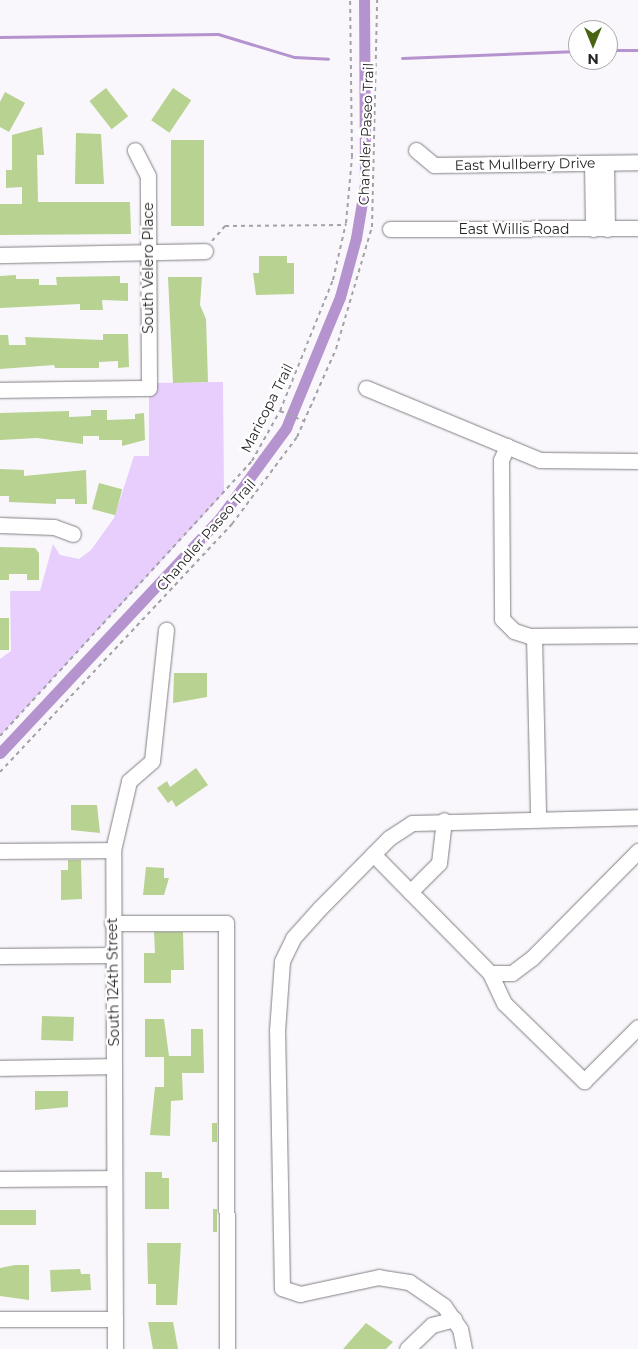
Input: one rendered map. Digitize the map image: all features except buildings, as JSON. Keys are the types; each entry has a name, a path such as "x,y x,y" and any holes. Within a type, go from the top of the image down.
{"street":[{"name":"South Velero Place","path":"0,390 149,388 148,176 135,150"},
{"name":"East Mullberry Drive","path":"416,150 434,164 638,162"},
{"path":"599,163 600,228"},
{"name":"East Willis Road","path":"390,229 638,228"},
{"path":"0,255 205,251"},
{"path":"366,388 540,460 638,461"},
{"path":"507,446 501,460 502,619 514,631 534,636 638,635"},
{"path":"0,525 54,527 73,534"},
{"name":"South 124th Street","path":"115,1349 113,850 129,781 152,761 166,630"},
{"path":"534,636 538,819"},
{"path":"464,1349 454,1319 424,1289 394,1279 359,1278 300,1294 280,1284 279,973 293,938 372,854 412,823 444,820 638,817"},
{"path":"410,892 439,862 444,820"},
{"path":"0,851 113,850"},
{"path":"490,973 512,973 532,958 638,851"},
{"path":"372,854 490,973 504,1003 584,1081 638,1027"},
{"path":"112,923 226,923 227,1349"},
{"path":"0,956 113,955"},
{"path":"0,1068 114,1066"},
{"path":"0,1179 114,1178"},
{"path":"0,1319 115,1318"},
{"path":"407,1349 432,1325 454,1319"}],"path":[{"name":"Maricopa Trail","path":"0,736 252,461 280,411 333,280 346,225 352,157 350,0"},
{"name":"Chandler Paseo Trail","path":"0,772 232,524 298,437 336,349 372,226 378,0"},
{"path":"205,251 225,226 346,225"},
{"path":"280,411 304,421"}],"shaded area":[{"path":"223,382 224,493 0,736 0,659 11,651 10,591 40,591 53,544 60,555 79,559 91,550 114,518 134,456 149,456 149,383"}],"waterway":[{"path":"0,753 220,518 286,428 340,297 356,238 365,184 364,0"},
{"path":"0,37 218,34 294,57 328,59"},
{"path":"618,50 638,50"},
{"path":"402,58 568,51"}]}
